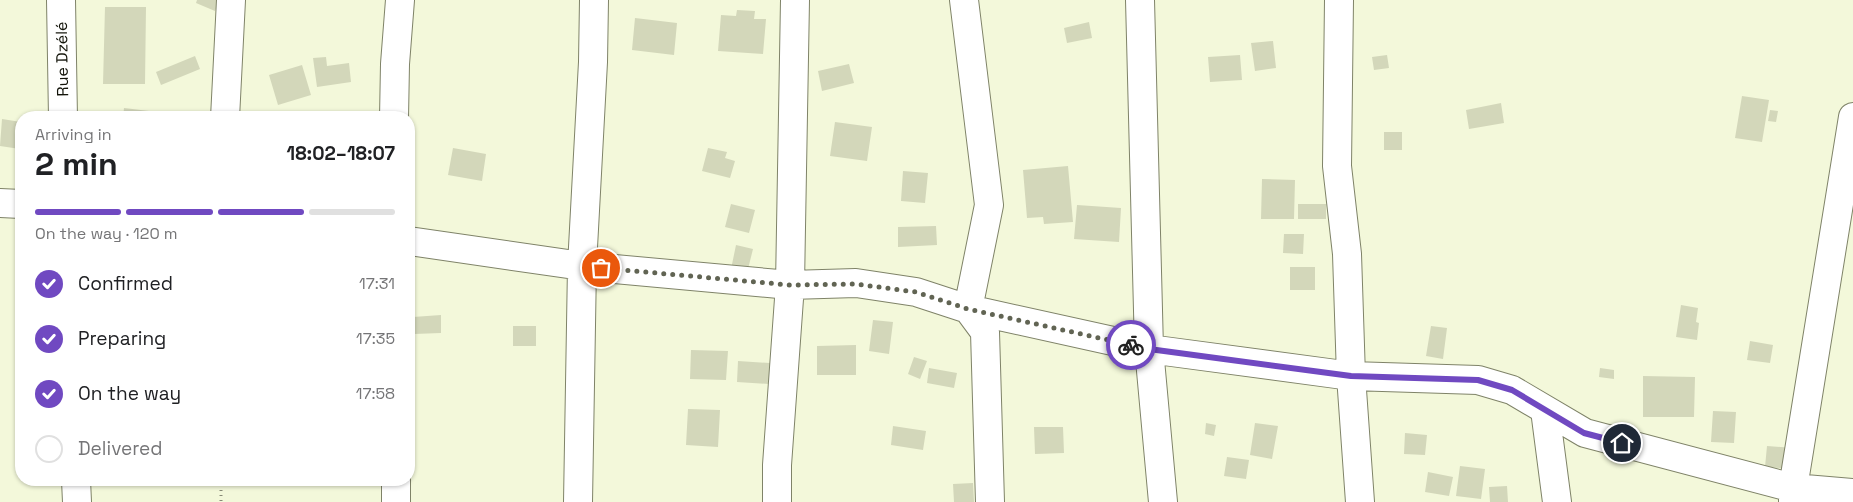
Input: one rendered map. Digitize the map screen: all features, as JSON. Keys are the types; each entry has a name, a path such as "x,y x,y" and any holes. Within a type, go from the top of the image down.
{"street":[{"name":"Rue Dzélé","path":"61,0 63,111"},
{"path":"225,111 231,0"},
{"path":"394,111 394,64 400,0"},
{"path":"578,502 582,266 593,62 594,0"},
{"path":"777,502 777,465 790,285 795,0"},
{"path":"964,0 989,205 968,309 984,332 990,502"},
{"path":"1140,0 1149,349 1163,502"},
{"path":"1339,0 1337,166 1347,254 1351,376 1360,502"},
{"path":"1793,495 1853,118"},
{"path":"0,203 15,204"},
{"path":"415,242 582,266 790,285 865,285 916,292 968,309 1149,349 1351,376 1478,380 1512,390 1584,433 1793,495 1853,493"},
{"path":"1545,410 1557,502"},
{"path":"76,486 77,502"},
{"path":"396,486 396,502"}],"path":[{"path":"221,486 221,502"}],"building":[{"path":"197,0 220,0 215,11 196,3"},
{"path":"105,7 146,7 145,84 103,84"},
{"path":"737,10 755,11 754,19 766,19 763,54 718,51 721,15 736,16"},
{"path":"635,18 677,23 674,55 632,50"},
{"path":"1089,22 1092,38 1067,43 1064,28"},
{"path":"1273,41 1276,68 1255,71 1251,43"},
{"path":"1240,55 1242,80 1210,82 1208,57"},
{"path":"1387,55 1389,68 1374,70 1372,57"},
{"path":"195,56 200,69 161,85 156,72"},
{"path":"326,57 327,66 349,63 351,82 317,87 313,58"},
{"path":"849,64 854,83 822,91 818,71"},
{"path":"302,65 311,95 278,105 269,75"},
{"path":"1742,96 1769,100 1762,142 1735,138"},
{"path":"1501,103 1504,123 1469,129 1466,110"},
{"path":"124,108 149,111 124,111"},
{"path":"1770,110 1778,111 1776,122 1768,121"},
{"path":"2,119 15,121 15,148 0,146"},
{"path":"835,122 872,127 867,161 830,156"},
{"path":"1384,132 1402,132 1402,150 1384,150"},
{"path":"453,148 486,154 482,181 448,175"},
{"path":"708,148 727,152 725,158 735,161 730,178 702,171"},
{"path":"1068,166 1073,222 1044,224 1043,217 1027,218 1023,170"},
{"path":"903,171 928,173 925,203 901,201"},
{"path":"1262,179 1295,180 1294,219 1261,219"},
{"path":"731,204 755,210 749,233 725,227"},
{"path":"1298,204 1326,204 1326,219 1298,219"},
{"path":"1077,205 1121,208 1119,242 1074,239"},
{"path":"936,226 937,245 898,247 898,227"},
{"path":"1284,234 1304,234 1303,254 1283,253"},
{"path":"736,245 753,249 746,277 730,274"},
{"path":"1290,267 1315,267 1315,290 1290,290"},
{"path":"1681,305 1698,308 1696,322 1699,323 1697,340 1676,337"},
{"path":"441,315 441,333 415,334 415,317"},
{"path":"873,320 893,322 889,354 869,351"},
{"path":"513,326 536,326 536,346 513,346"},
{"path":"1431,326 1447,328 1443,359 1426,356"},
{"path":"1750,341 1773,345 1770,363 1747,360"},
{"path":"856,345 856,375 817,375 817,346"},
{"path":"691,350 728,351 726,380 690,379"},
{"path":"914,357 927,361 920,379 908,374"},
{"path":"738,361 770,363 769,384 737,382"},
{"path":"929,368 957,373 954,388 927,383"},
{"path":"1600,368 1614,370 1614,379 1599,377"},
{"path":"1643,376 1695,377 1694,417 1643,417"},
{"path":"688,409 720,410 718,447 686,445"},
{"path":"1713,411 1736,412 1734,443 1711,442"},
{"path":"1206,423 1216,425 1214,436 1205,434"},
{"path":"1255,423 1278,426 1272,459 1250,455"},
{"path":"893,426 926,431 923,450 891,445"},
{"path":"1034,427 1063,427 1064,453 1035,454"},
{"path":"1405,433 1427,435 1425,455 1404,454"},
{"path":"1767,446 1793,448 1792,469 1765,467"},
{"path":"1227,457 1249,460 1246,479 1224,476"},
{"path":"1460,466 1485,469 1481,499 1456,496"},
{"path":"1428,472 1453,477 1449,496 1425,492"},
{"path":"973,483 974,502 954,502 953,484"},
{"path":"1507,486 1508,502 1490,502 1489,487"}],"way so far":[{"path":"601,268 790,285 856,284 916,292 968,309 1131,345"}],"route":[{"path":"1131,345 1351,376 1478,380 1512,390 1584,433 1622,443"}]}
